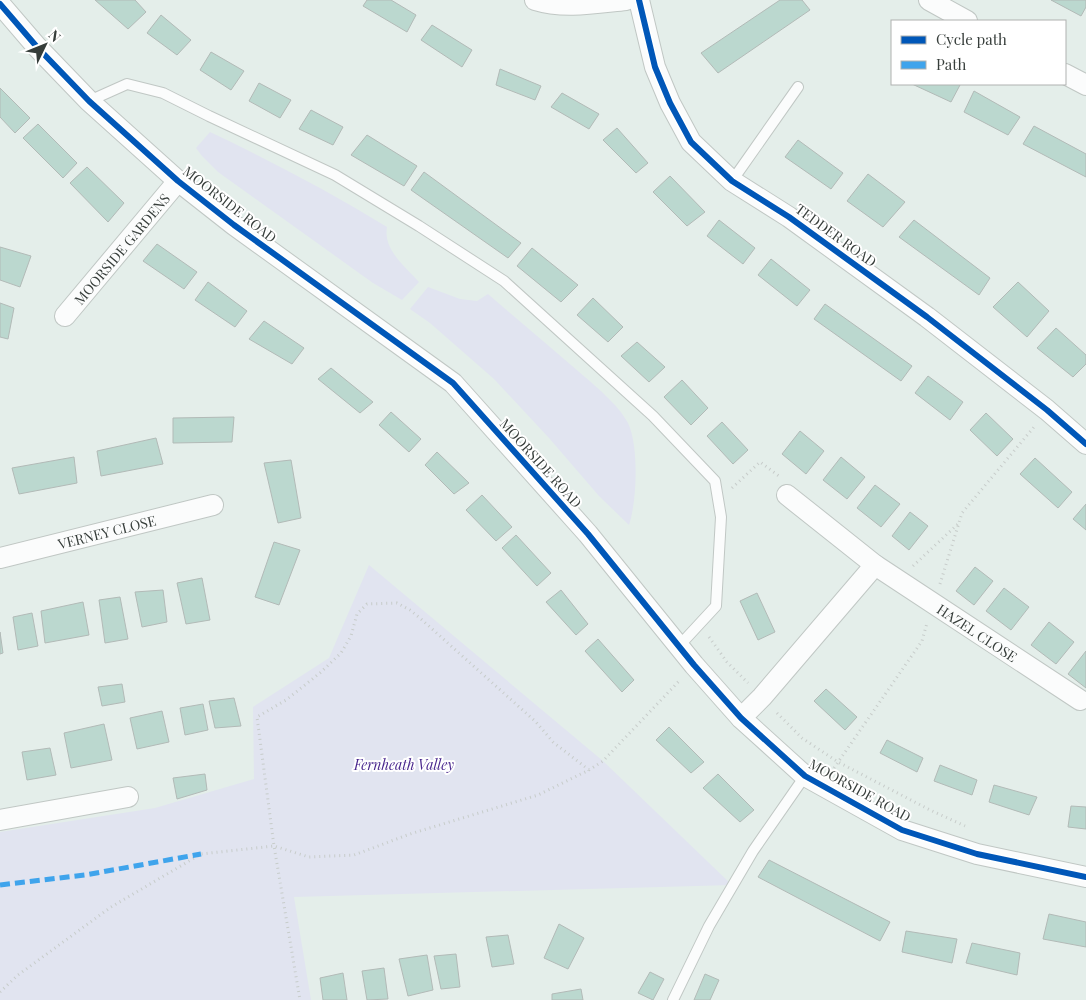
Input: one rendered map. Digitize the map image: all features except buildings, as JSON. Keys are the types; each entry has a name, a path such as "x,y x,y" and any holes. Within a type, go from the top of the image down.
{"street":[{"path":"535,0 544,3 573,5 626,0"},
{"name":"TEDDER ROAD","path":"640,0 655,67 670,103 691,142 732,181 790,217 928,317 1047,410 1086,444"},
{"path":"929,0 965,20"},
{"name":"MOORSIDE ROAD","path":"0,4 37,48 89,101 178,181 234,225 453,383 588,534 694,665 741,718 805,776 902,830 977,854 1086,877"},
{"path":"1066,75 1086,85"},
{"name":"MOORSIDE GARDENS","path":"65,316 178,181"},
{"name":"HAZEL CLOSE","path":"788,495 875,564 1080,700"},
{"name":"VERNEY CLOSE","path":"0,558 213,505"},
{"path":"741,718 762,697 875,564"},
{"path":"0,820 128,797"}],"lane":[{"path":"89,101 127,84 163,93 335,175 504,281 653,416 715,482 721,517 716,606 679,646"},
{"path":"732,181 798,87"},
{"path":"673,1000 709,926 748,859 805,776"}],"path":[{"path":"300,1000 274,846 256,717 286,700 320,673 341,653 351,636 357,614 368,604 397,603 410,610 536,722 553,742 589,770"},
{"path":"700,624 727,662 802,738 838,762 930,810 972,829"},
{"path":"0,992 18,974 111,907 201,854 274,846 308,857 354,855 410,834 538,795 603,761 694,665"}],"green space":[{"path":"210,132 300,177 387,227 388,243 396,257 419,282 402,300 373,283 218,172 196,148"},
{"path":"428,287 460,299 477,301 488,294 591,382 624,416 632,433 636,474 634,502 629,525 599,496 549,438 494,379 430,323 410,309"},
{"name":"Fernheath Valley","path":"369,565 603,761 732,885 294,897 311,1000 0,1000 0,832 155,808 254,779 253,707 329,658"}],"marked path":[{"path":"0,885 85,875 201,854"}],"cycle path":[{"path":"639,0 655,67 670,103 691,142 732,181 789,217 927,317 1047,410 1086,444"},
{"path":"0,4 37,47 89,101 178,181 234,225 453,383 588,534 694,665 741,718 805,776 902,830 977,854 1086,877"}]}
